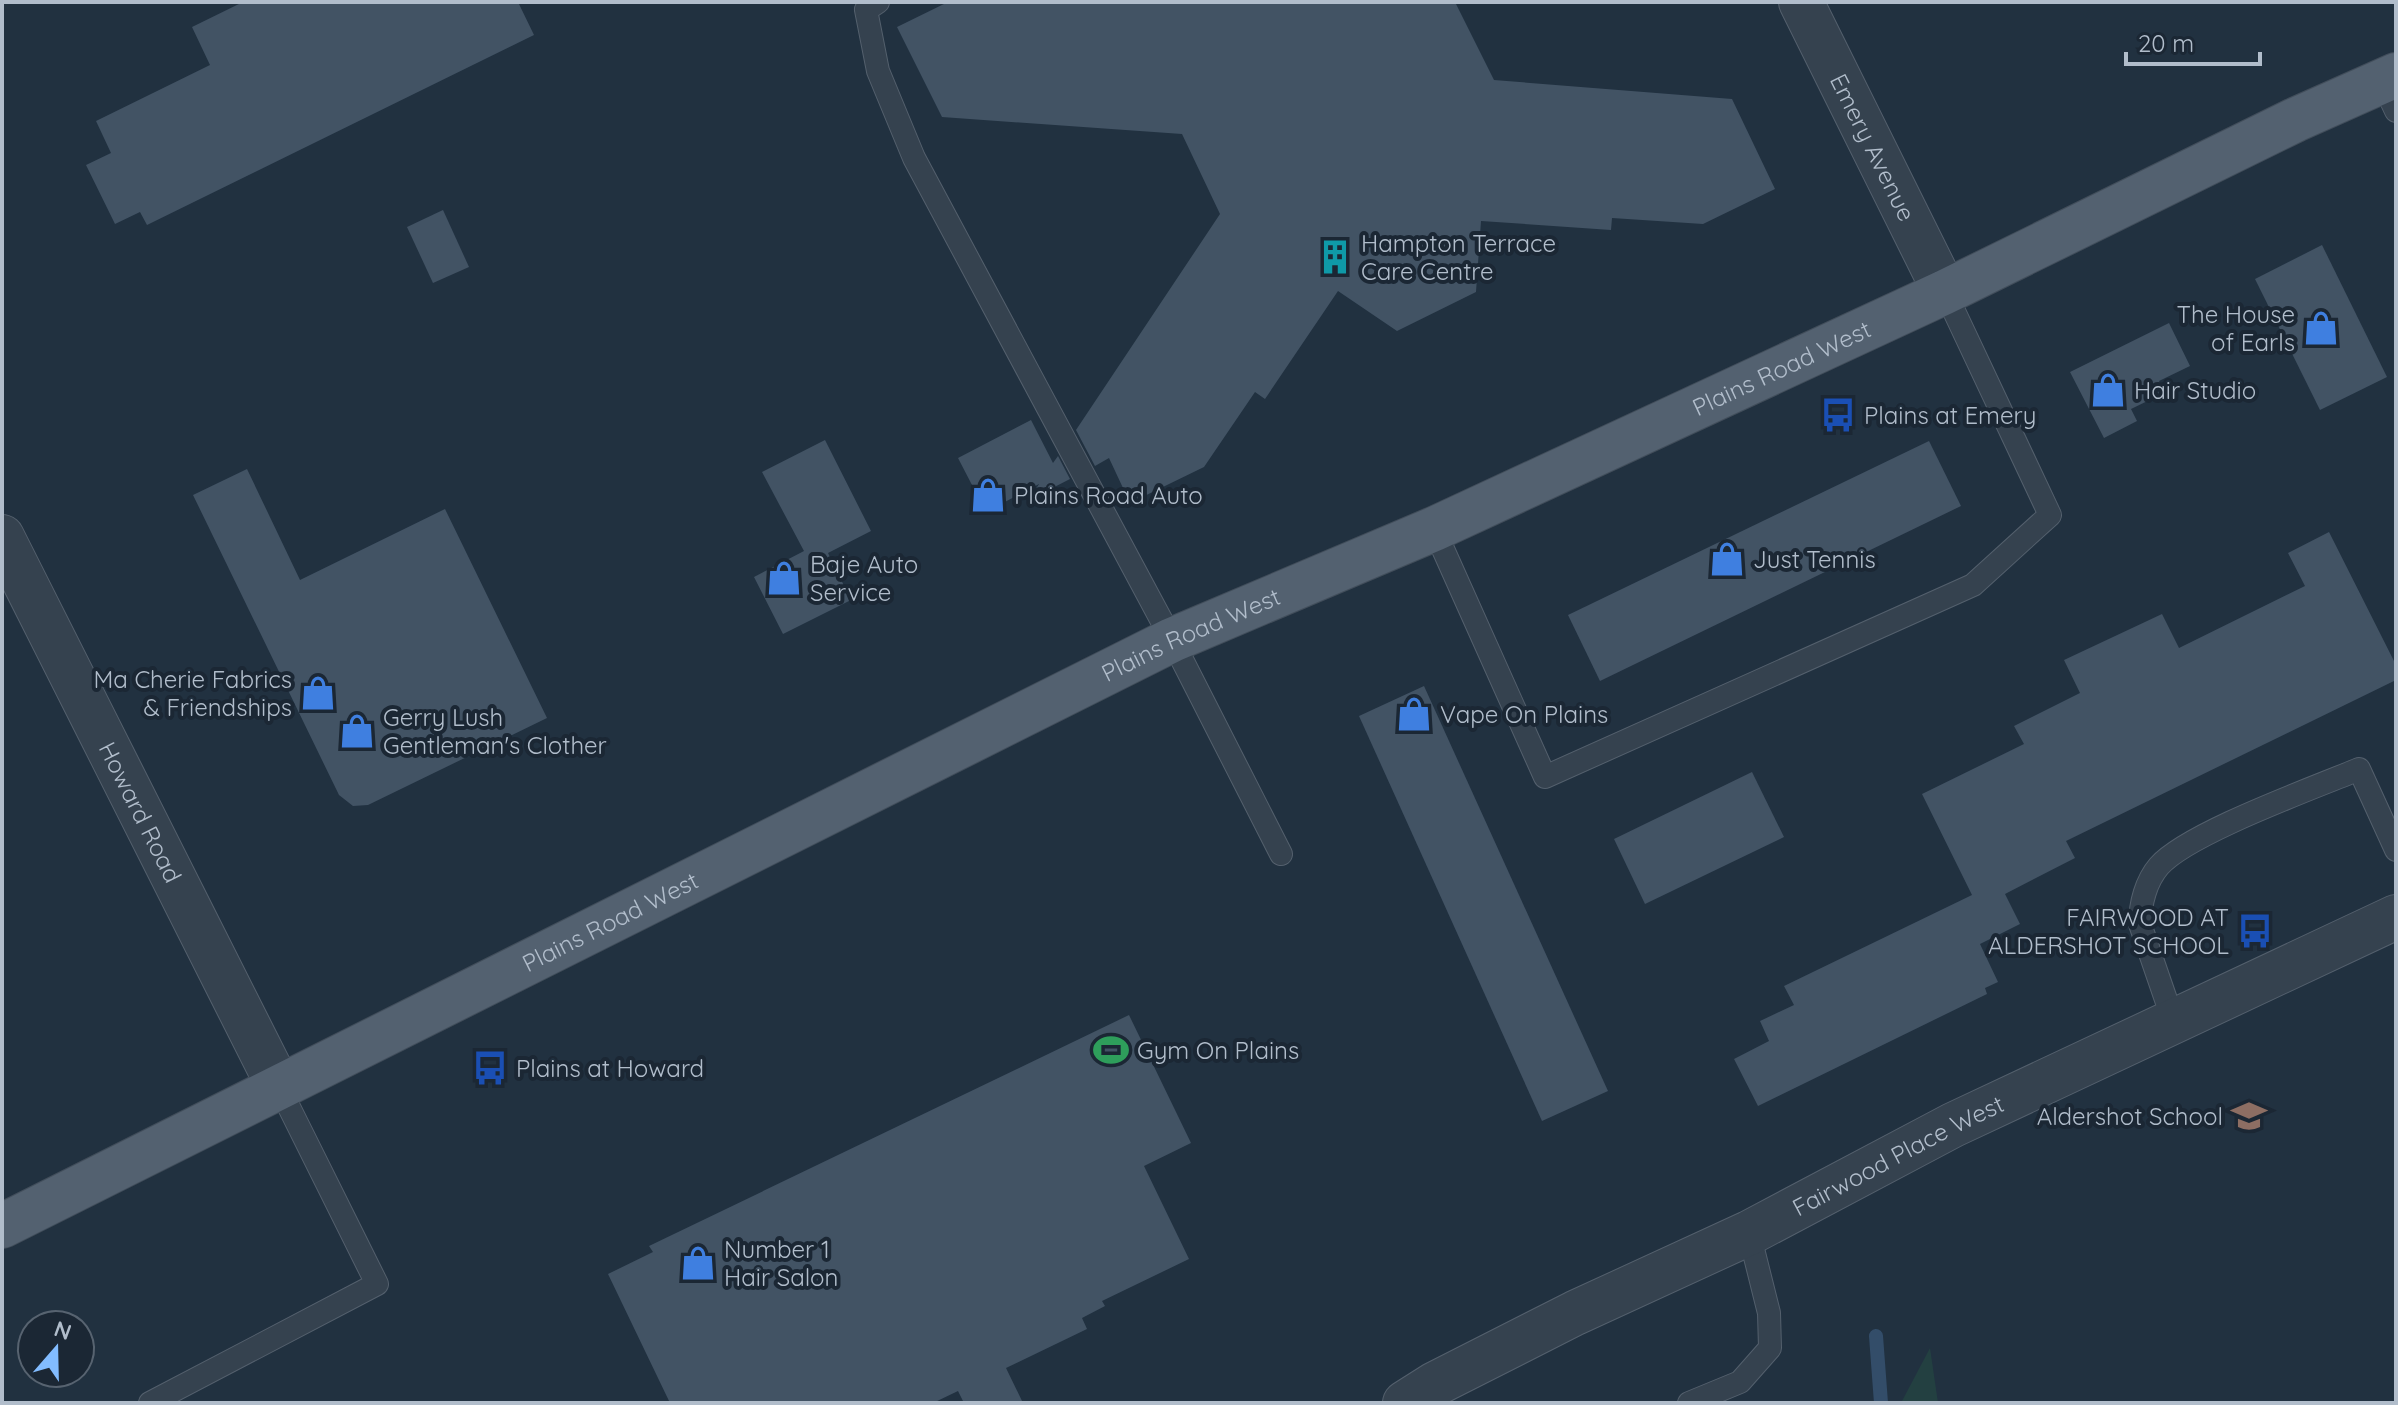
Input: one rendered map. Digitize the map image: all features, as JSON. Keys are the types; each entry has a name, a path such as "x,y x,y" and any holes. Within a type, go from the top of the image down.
{"main road":[{"name":"Plains Road West","path":"2,1226 1172,640 1434,529 1945,292 2295,120 2391,89"}],"street":[{"name":"Emery Avenue","path":"1801,2 1945,292"},
{"name":"Howard Road","path":"2,537 279,1087"},
{"name":"Fairwood Place West","path":"1405,1403 1435,1384 1575,1313 1749,1233 1953,1125 2396,917"}],"lane":[{"path":"878,2 866,10 878,71 914,158 1172,640 1281,854"},
{"path":"1434,529 1545,777 1973,585 2050,515 1945,292"},
{"path":"2173,1020 2140,924 2140,910 2159,865 2185,845 2359,769 2396,850"},
{"path":"150,1403 377,1284 279,1087"},
{"path":"1689,1403 1740,1382 1770,1348 1769,1313 1749,1233"}],"green space":[{"path":"1930,1348 1938,1403 1901,1403"}],"building":[{"path":"243,2 518,2 534,35 147,225 140,212 115,224 86,165 111,153 96,121 210,65 192,27"},
{"name":"Hampton Terrace Care Centre","path":"948,2 1455,2 1494,80 1732,99 1775,189 1703,224 1612,218 1611,230 1481,221 1476,292 1397,331 1338,291 1265,399 1255,392 1204,467 1130,503 1109,458 1095,466 1076,430 1220,214 1182,134 942,117 897,27"},
{"path":"443,210 469,267 433,283 407,227"},
{"name":"The House of Earls","path":"2322,245 2387,377 2320,410 2255,279"},
{"path":"2169,323 2190,366 2159,381 2164,393 2131,409 2137,421 2104,438 2070,372"},
{"path":"1031,420 1053,463 1058,456 1070,479 1029,500 1039,484 986,512 958,458"},
{"path":"825,440 871,531 828,553 851,600 783,634 754,577 804,551 762,472"},
{"path":"1929,441 1961,506 1600,681 1568,615"},
{"path":"247,469 300,580 445,509 547,718 368,805 353,806 339,795 193,495"},
{"path":"2329,532 2396,665 2396,680 2066,841 2075,858 2005,894 2020,924 1980,944 1998,982 1985,988 1987,994 1758,1106 1734,1059 1769,1041 1760,1021 1794,1005 1784,986 1972,895 1922,794 2024,744 2014,726 2080,693 2064,660 2162,614 2179,648 2305,586 2288,553"},
{"path":"1424,686 1608,1091 1542,1121 1359,716"},
{"path":"1752,772 1784,837 1645,904 1614,839"},
{"path":"1129,1015 1191,1143 1144,1166 1189,1259 1102,1301 1105,1306 1082,1318 1087,1329 1006,1368 1023,1403 964,1403 958,1391 933,1403 670,1403 608,1274 653,1252 649,1246"}],"waterway":[{"path":"1876,1336 1881,1403"}],"place":[{"name":"Hampton Terrace Care Centre","path":"1335,257"},
{"name":"The House of Earls","path":"2321,328"},
{"name":"Hair Studio","path":"2108,390"},
{"name":"Plains at Emery","path":"1838,415"},
{"name":"Plains Road Auto","path":"988,495"},
{"name":"Just Tennis","path":"1727,559"},
{"name":"Baje Auto Service","path":"784,578"},
{"name":"Ma Cherie Fabrics & Friendships","path":"318,693"},
{"name":"Vape On Plains","path":"1414,714"},
{"name":"Gerry Lush Gentleman's Clother","path":"357,731"},
{"name":"FAIRWOOD AT ALDERSHOT SCHOOL","path":"2255,931"},
{"name":"Gym On Plains","path":"1111,1050"},
{"name":"Plains at Howard","path":"490,1068"},
{"name":"Aldershot School","path":"2249,1116"},
{"name":"Number 1 Hair Salon","path":"698,1263"}]}
